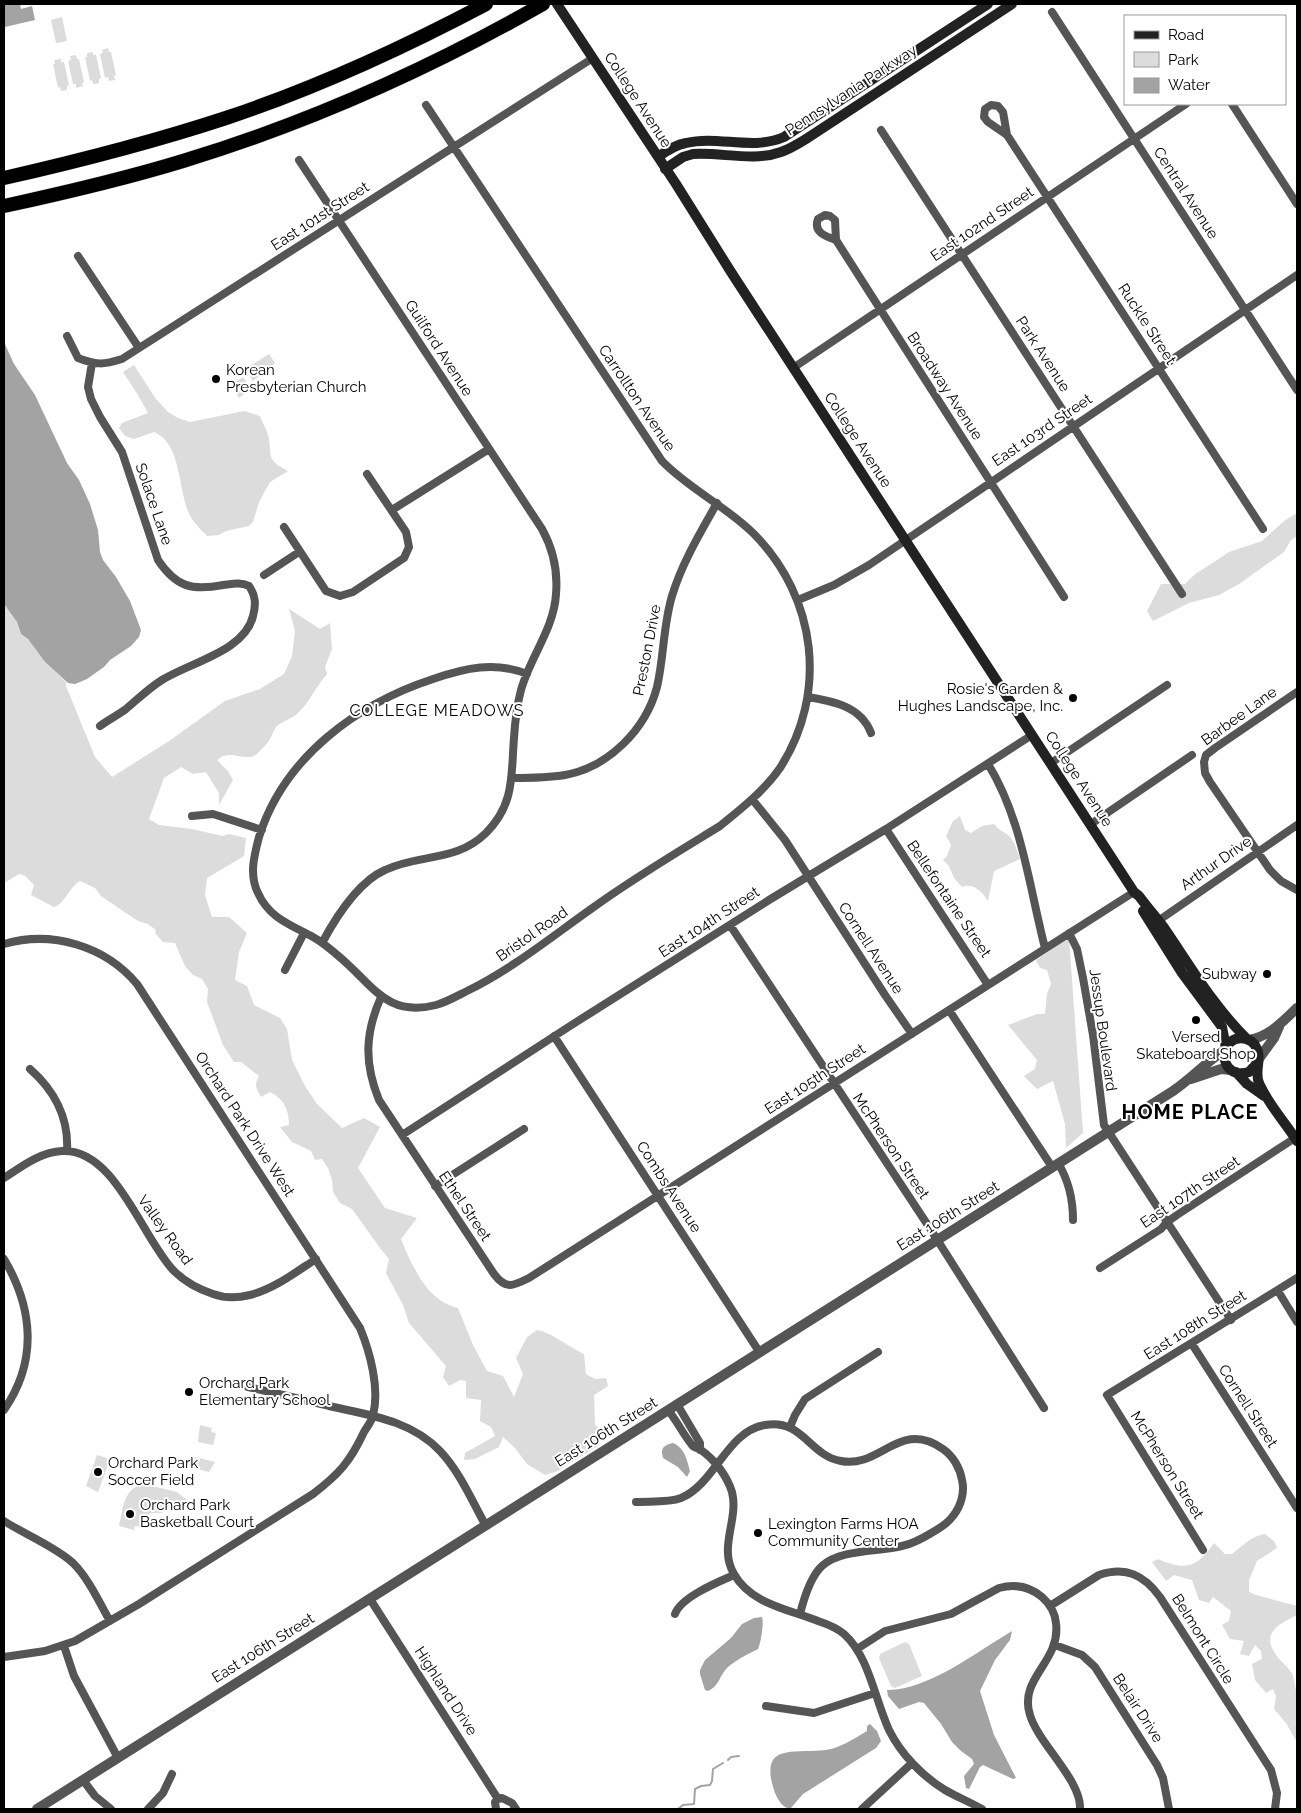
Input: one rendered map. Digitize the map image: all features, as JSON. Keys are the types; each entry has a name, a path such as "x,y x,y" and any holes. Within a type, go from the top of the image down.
{"highway":[{"path":"4,178 96,157 228,117 329,79 421,37 486,4"},
{"path":"4,206 115,180 184,161 244,141 318,113 394,80 468,45 540,6"}],"main road":[{"name":"College Avenue","path":"557,4 1134,892 1139,896 1194,990 1222,1027 1225,1049"},
{"name":"Pennsylvania Parkway","path":"658,157 681,144 694,141 754,143 773,141 784,137 988,4"},
{"name":"Pennsylvania Parkway","path":"666,169 683,157 694,154 761,156 788,149 1012,4"},
{"name":"College Avenue","path":"1155,923 1203,987 1248,1040"},
{"path":"1265,1096 1247,1084 1225,1062 1225,1049 1235,1040 1248,1040 1257,1048 1258,1061 1256,1070 1258,1082 1265,1096 1296,1140"},
{"path":"1234,1071 1249,1072 1258,1061"}],"street":[{"name":"Central Avenue","path":"1052,12 1297,390"},
{"name":"East 101st Street","path":"92,363 104,364 122,358 139,348 593,58"},
{"name":"Carrollton Avenue","path":"426,105 657,455 673,473 717,503 755,535 785,574 798,600 808,640 810,668 808,697 799,729 790,749 779,769 752,799"},
{"name":"East 102nd Street","path":"793,368 1184,105"},
{"path":"1233,105 1297,204"},
{"name":"Park Avenue","path":"881,130 1182,594"},
{"name":"Ruckle Street","path":"1007,134 1263,529"},
{"name":"Guilford Avenue","path":"299,160 542,529 552,553 557,583 555,605 549,624 527,674 517,709 511,789 506,805 498,818 472,845 456,853 394,866 376,875 359,889 322,943"},
{"name":"Broadway Avenue","path":"836,240 1064,597"},
{"path":"78,256 139,348"},
{"name":"East 103rd Street","path":"798,600 840,582 861,570 1297,276"},
{"path":"67,336 78,358 92,363"},
{"name":"Solace Lane","path":"92,363 88,387 91,399 122,452 158,560 166,572 188,586 201,589 236,583 249,586 255,598 255,609 248,630 231,647 195,662 159,682 124,710 100,726"},
{"path":"392,510 489,449"},
{"path":"284,528 326,591 345,596 353,592 404,558 409,550 408,538 392,510 367,474"},
{"name":"Preston Drive","path":"512,778 537,779 566,775 587,768 614,752 638,727 647,714 657,686 664,635 676,584 685,562 717,503"},
{"path":"264,575 299,552"},
{"name":"Bristol Road","path":"527,674 498,666 470,668 414,685 370,706 326,738 294,771 277,798 262,830 253,866 254,884 265,906 275,917 322,943 352,968 381,997 398,1005 423,1008 438,1005 475,987 526,957 616,892 720,826 752,799"},
{"path":"1051,763 1167,685"},
{"name":"Barbee Lane","path":"1258,852 1210,782 1203,767 1206,755 1297,692"},
{"path":"808,697 840,703 848,707 858,713 870,733"},
{"name":"East 104th Street","path":"402,1135 554,1036 886,829 1032,735"},
{"path":"1091,824 1192,755"},
{"path":"988,764 1002,791 1031,880 1045,948"},
{"name":"Cornell Avenue","path":"752,799 785,840 912,1034"},
{"path":"192,816 213,814 262,830"},
{"name":"Arthur Drive","path":"1155,923 1297,825"},
{"name":"Bellefontaine Street","path":"886,829 988,985"},
{"path":"1258,852 1275,875 1288,886 1297,890"},
{"name":"East 105th Street","path":"510,1285 529,1278 1134,892"},
{"name":"McPherson Street","path":"730,925 1044,1408"},
{"path":"285,970 304,933"},
{"name":"Jessup Boulevard","path":"1068,933 1077,949 1083,978 1093,1035 1102,1120 1108,1131"},
{"name":"Orchard Park Drive West","path":"4,944 18,940 40,940 76,944 102,955 127,973 146,998 356,1321 366,1343 373,1372 373,1416"},
{"name":"Ethel Street","path":"381,997 374,1012 368,1042 369,1070 379,1100 494,1274 504,1284 510,1285"},
{"path":"1248,1040 1262,1037 1280,1026 1297,1008"},
{"path":"949,1010 1055,1165 1065,1175 1072,1202 1073,1220"},
{"path":"1258,1061 1280,1026"},
{"name":"Combs Avenue","path":"554,1036 760,1353"},
{"name":"East 106th Street","path":"1190,1079 1198,1070 1225,1049"},
{"path":"4,1178 40,1156 67,1151 66,1126 59,1105 46,1084 30,1069"},
{"name":"East 106th Street","path":"37,1809 937,1241 1190,1079 1217,1070 1234,1071"},
{"path":"435,1186 524,1129"},
{"path":"1108,1131 1231,1320"},
{"name":"East 107th Street","path":"1100,1268 1161,1229 1167,1222 1296,1140"},
{"name":"Valley Road","path":"67,1151 94,1161 107,1172 173,1270 202,1291 222,1296 248,1296 271,1287 316,1259"},
{"path":"4,1259 21,1292 27,1326 26,1351 22,1373 14,1393 4,1410"},
{"name":"East 108th Street","path":"1108,1395 1297,1278"},
{"path":"1278,1291 1297,1322"},
{"name":"Cornell Street","path":"1192,1344 1297,1508"},
{"path":"790,1427 805,1399 878,1352"},
{"path":"248,1387 390,1420 412,1430 441,1451 459,1478 486,1526"},
{"name":"McPherson Street","path":"1108,1395 1204,1550"},
{"path":"673,1407 700,1443 700,1450 716,1465 726,1478 732,1494 734,1509 727,1548 734,1575 757,1598 840,1631 857,1649 889,1730 900,1748 927,1777 945,1790 982,1809"},
{"path":"4,1657 30,1654 64,1646 110,1621 313,1494 328,1483 349,1460 373,1416"},
{"path":"636,1502 681,1498 696,1488 744,1434 766,1424 790,1427 802,1434 826,1456 851,1463 867,1459 904,1440 925,1440 943,1449 952,1458 960,1473 963,1486 959,1505 952,1518 923,1539 900,1547 840,1556 822,1566 814,1577 800,1614"},
{"path":"4,1521 58,1552 74,1565 88,1583 110,1621"},
{"name":"Belmont Circle","path":"1050,1606 1105,1573 1123,1571 1147,1581 1160,1597 1270,1770 1277,1793 1275,1809"},
{"path":"675,1614 682,1604 691,1598 734,1575"},
{"path":"857,1649 885,1631 951,1614 999,1588 1016,1586 1029,1589 1039,1595 1050,1606 1056,1619 1057,1634 1055,1645 1032,1682 1029,1690 1028,1707 1032,1721 1075,1790 1080,1809"},
{"name":"Highland Drive","path":"370,1599 498,1799"},
{"name":"Belair Drive","path":"1055,1645 1082,1655 1095,1667 1157,1764 1163,1778 1169,1809"},
{"path":"64,1646 70,1667 79,1687 118,1758"},
{"path":"766,1706 814,1713 875,1693"},
{"path":"862,1809 912,1763"},
{"path":"148,1809 163,1793 172,1774"},
{"path":"83,1780 95,1796 111,1809"},
{"path":"496,1809 495,1802 502,1798 512,1803 516,1809"}],"green space":[{"path":"62,17 67,41 56,43 51,20"},
{"path":"108,48 109,52 111,52 116,75 114,76 115,80 109,81 108,77 105,78 100,54 103,53 102,50"},
{"path":"93,52 93,55 96,55 101,78 99,83 93,84 92,80 90,81 85,57 87,57 87,53"},
{"path":"76,55 77,59 79,59 84,82 82,83 83,86 76,88 76,84 73,84 68,61 71,60 70,56"},
{"path":"61,59 61,62 64,62 69,85 67,90 61,91 60,87 58,88 53,64 55,64 54,60"},
{"path":"269,354 275,363 253,381 245,369"},
{"path":"134,365 156,399 168,412 178,418 190,422 244,411 260,416 268,435 272,460 288,471 270,482 259,502 253,522 249,526 226,531 219,535 207,536 189,514 174,456 163,438 154,432 134,439 125,436 119,428 122,423 148,413 123,372"},
{"path":"243,377 251,389 239,398 234,383"},
{"path":"1297,513 1297,536 1291,540 1284,552 1239,584 1219,595 1189,603 1153,621 1147,611 1161,584 1185,584 1194,575 1229,552 1262,541 1284,521"},
{"path":"4,604 17,622 21,634 28,639 45,662 66,682 95,757 112,777 169,741 225,701 260,689 284,674 292,656 295,631 289,609 320,629 330,623 332,649 325,667 327,674 302,709 295,716 277,726 269,741 257,754 247,757 227,755 217,760 228,771 233,780 219,805 219,793 206,772 193,774 181,767 164,778 149,819 159,825 192,829 222,836 229,834 246,838 244,856 207,878 205,895 212,917 229,917 247,933 239,952 235,980 247,986 254,1005 280,1018 287,1029 292,1060 305,1086 317,1104 342,1128 364,1118 380,1127 358,1168 385,1208 417,1218 401,1239 410,1260 429,1290 447,1304 458,1308 473,1345 487,1371 503,1376 514,1397 523,1374 516,1358 527,1337 537,1330 549,1334 584,1354 586,1374 595,1379 606,1378 608,1386 594,1395 595,1425 604,1432 599,1445 558,1471 545,1475 527,1464 515,1448 503,1437 499,1447 475,1459 464,1460 465,1453 495,1436 491,1427 480,1421 481,1400 466,1398 466,1381 460,1380 449,1386 443,1377 446,1366 409,1323 403,1305 386,1273 389,1259 352,1209 340,1203 333,1192 328,1168 322,1159 315,1160 311,1151 292,1142 280,1127 289,1125 287,1110 279,1098 270,1092 261,1097 256,1087 259,1076 241,1062 234,1062 223,1045 207,1002 208,989 202,979 193,975 185,966 175,943 163,942 155,933 156,930 148,924 138,921 101,896 95,888 80,881 61,903 54,907 31,895 34,885 25,876 19,874 4,883"},
{"path":"960,816 965,830 971,833 982,826 994,824 1012,839 1020,859 994,871 988,901 974,887 962,887 943,860 947,856 951,845 946,836 953,821"},
{"path":"1069,938 1083,1133 1066,1148 1065,1124 1053,1081 1037,1089 1024,1076 1035,1069 1037,1060 1008,1025 1037,1014 1045,1014 1047,994 1051,984 1047,970 1040,968 1036,960"},
{"path":"200,1425 212,1428 211,1432 216,1433 213,1445 198,1442"},
{"name":"Orchard Park Soccer Field","path":"97,1455 110,1459 98,1492 86,1486"},
{"path":"195,1457 215,1462 209,1472 193,1468"},
{"path":"144,1484 177,1492 186,1499 185,1505 179,1507 174,1505 161,1513 150,1513 144,1527 135,1526 134,1530 119,1526 125,1500 132,1490"},
{"path":"1265,1534 1274,1541 1277,1548 1257,1561 1249,1580 1249,1592 1297,1606 1297,1615 1276,1628 1270,1638 1274,1652 1293,1676 1297,1701 1297,1742 1286,1723 1274,1709 1276,1696 1273,1689 1266,1693 1255,1680 1252,1664 1262,1659 1261,1651 1255,1645 1249,1656 1240,1654 1244,1641 1230,1639 1222,1625 1229,1621 1231,1611 1213,1597 1209,1603 1199,1600 1192,1580 1174,1575 1166,1581 1152,1562 1158,1559 1176,1565 1190,1565 1202,1558 1214,1543 1225,1554 1232,1554 1251,1539"},
{"path":"905,1642 909,1644 922,1676 895,1688 891,1686 879,1658 880,1654"}],"water":[{"path":"4,4 20,4 21,9 32,6 35,20 5,27"},
{"path":"4,342 14,364 35,395 67,463 79,480 90,504 98,530 100,552 103,560 116,577 130,601 141,630 139,637 131,646 87,679 75,684 68,683 45,662 28,639 21,634 17,622 4,604"},
{"path":"673,1443 685,1455 690,1471 687,1477 678,1467 663,1458 662,1452 664,1448"},
{"path":"762,1617 762,1633 758,1649 731,1664 715,1687 708,1691 705,1690 700,1670 705,1660 731,1638 742,1624 754,1618"},
{"path":"1012,1631 1010,1640 995,1660 980,1691 994,1735 1016,1778 1013,1779 983,1765 980,1767 969,1789 966,1788 964,1776 974,1764 972,1759 952,1742 941,1724 924,1703 919,1702 899,1709 888,1696 887,1690 902,1689 935,1677"},
{"path":"870,1724 877,1731 881,1741 876,1748 803,1794 790,1809 781,1803 775,1793 771,1776 771,1764 776,1757 794,1751 819,1751 835,1748 867,1731 867,1726"}],"waterway":[{"path":"728,1760 731,1757 739,1756"},
{"path":"678,1809 683,1805 694,1804 695,1789 710,1785 713,1769 723,1763"}],"place":[{"name":"Korean Presbyterian Church","path":"216,379"},
{"name":"Rosie's Garden & Hughes Landscape, Inc.","path":"1073,698"},
{"name":"Subway","path":"1267,974"},
{"name":"Versed Skateboard Shop","path":"1196,1020"},
{"name":"Orchard Park Elementary School","path":"189,1392"},
{"name":"Orchard Park Soccer Field","path":"98,1472"},
{"name":"Orchard Park Basketball Court","path":"130,1514"},
{"name":"Lexington Farms HOA Community Center","path":"758,1533"}],"district":[{"name":"COLLEGE MEADOWS","path":"437,710"},
{"name":"HOME PLACE","path":"1190,1112"}]}
